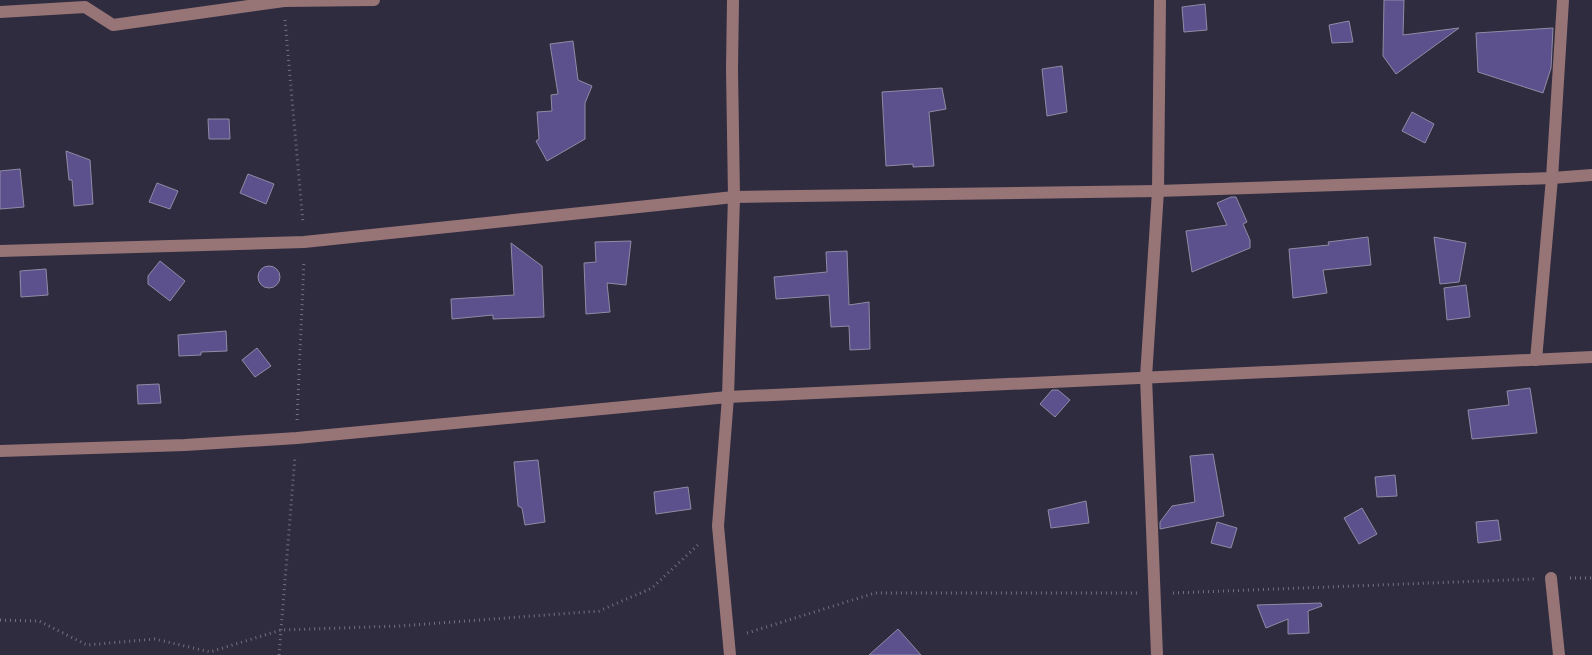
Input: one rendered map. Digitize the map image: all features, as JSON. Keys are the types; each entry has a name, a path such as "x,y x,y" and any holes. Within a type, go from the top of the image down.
{"street":[{"path":"0,12 85,8 113,25 284,1 374,0"},
{"path":"730,655 718,526 728,397 734,197 733,0"},
{"path":"1157,655 1146,377 1158,192 1160,0"},
{"path":"1536,360 1552,178 1563,0"},
{"path":"0,251 304,242 734,197 1158,192 1592,175"},
{"path":"0,451 185,445 297,438 728,397 1592,358"},
{"path":"1551,578 1559,655"}],"path":[{"path":"279,655 297,438 304,242 284,1"},
{"path":"0,620 39,621 86,644 155,639 210,652 281,630 400,626 599,611 652,588 718,526"}],"building":[{"path":"1384,0 1404,0 1403,35 1459,28 1396,74 1383,56"},
{"path":"1205,4 1207,30 1184,32 1182,7"},
{"path":"1349,21 1353,42 1332,43 1329,25"},
{"path":"1553,28 1551,68 1543,93 1478,72 1476,33"},
{"path":"573,41 578,80 592,86 585,103 585,139 547,161 536,141 539,139 537,112 552,111 551,95 558,94 550,44"},
{"path":"1062,66 1067,112 1047,116 1042,69"},
{"path":"942,88 946,109 929,112 934,166 913,167 913,164 886,166 882,92"},
{"path":"1412,112 1434,124 1425,143 1402,131"},
{"path":"208,119 229,119 230,139 209,139"},
{"path":"66,151 90,160 93,204 74,206 72,180 69,180"},
{"path":"20,169 24,207 0,209 0,171"},
{"path":"248,174 274,184 266,204 240,193"},
{"path":"157,183 178,191 170,209 149,202"},
{"path":"1231,197 1236,197 1247,222 1243,224 1250,240 1250,248 1192,272 1186,231 1227,225 1217,203"},
{"path":"1368,237 1371,265 1323,270 1327,293 1293,298 1289,249 1329,245 1328,242"},
{"path":"1434,237 1466,243 1459,282 1440,284"},
{"path":"631,241 626,285 607,283 610,312 586,314 584,263 596,262 595,242"},
{"path":"511,243 542,266 544,317 493,319 493,315 452,319 451,299 514,295"},
{"path":"847,251 849,305 869,302 870,349 850,350 849,326 831,327 829,295 776,299 774,277 827,272 826,252"},
{"path":"160,261 185,281 170,301 148,284 148,276"},
{"path":"269,266 277,269 280,277 277,285 269,288 261,285 258,277 261,269"},
{"path":"46,269 48,295 21,297 20,271"},
{"path":"1466,285 1470,317 1447,320 1444,288"},
{"path":"226,331 227,351 201,352 201,355 179,356 178,335"},
{"path":"257,348 271,366 255,377 242,360"},
{"path":"159,384 161,403 138,404 137,385"},
{"path":"1530,388 1537,433 1472,439 1468,410 1509,405 1507,391"},
{"path":"1052,390 1058,390 1070,400 1055,417 1040,404"},
{"path":"1213,454 1224,516 1160,529 1160,522 1172,506 1195,502 1190,456"},
{"path":"538,460 545,522 525,525 522,508 518,506 514,462"},
{"path":"1395,475 1397,496 1377,497 1375,477"},
{"path":"688,487 691,509 656,514 654,492"},
{"path":"1086,501 1089,523 1051,528 1048,510"},
{"path":"1362,508 1377,534 1359,544 1344,518"},
{"path":"1498,520 1501,540 1478,543 1476,522"},
{"path":"1217,522 1237,528 1231,548 1211,543"},
{"path":"1321,603 1322,606 1308,611 1309,633 1288,634 1288,619 1266,628 1257,605"},
{"path":"898,629 921,655 869,655"}]}
